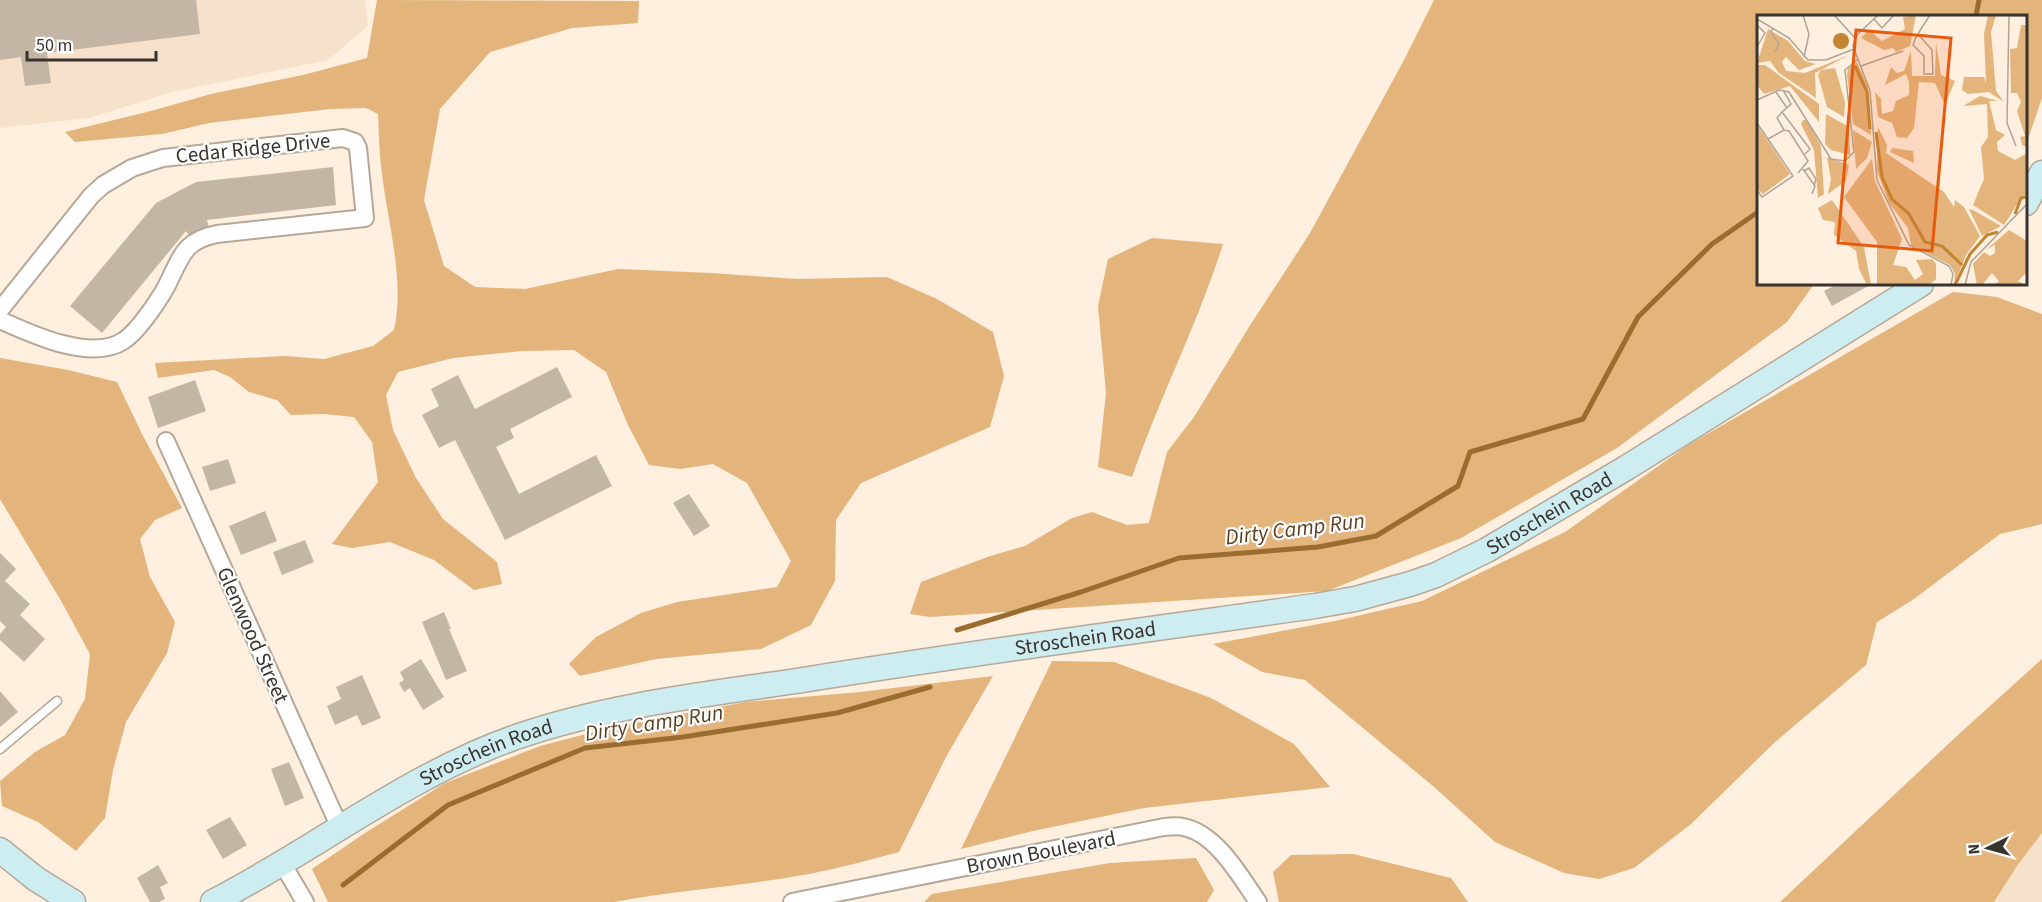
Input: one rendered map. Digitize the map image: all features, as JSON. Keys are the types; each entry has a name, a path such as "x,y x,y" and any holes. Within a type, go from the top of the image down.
{"street":[{"name":"Cedar Ridge Drive","path":"0,310 91,196 103,185 132,168 163,158 343,138 355,142 358,148 365,218 217,234 196,240 182,254 158,300 133,333 124,341 100,348 62,344 0,320"},
{"path":"2027,199 2042,173"},
{"name":"Stroschein Road","path":"213,902 459,761 517,737 576,719 691,697 846,673 1315,606 1355,599 1410,584 1460,563 1549,514 1919,285"},
{"name":"Glenwood Street","path":"166,441 340,828"},
{"name":"Brown Boulevard","path":"792,902 1164,827 1182,826 1198,832 1232,863 1258,902"},
{"path":"0,850 36,879 73,902"},
{"path":"282,863 304,902"}],"lane":[{"path":"0,749 57,701"}],"shaded area":[{"path":"0,0 365,0 368,26 328,60 172,92 89,118 0,128"},
{"path":"377,0 639,1 638,23 572,28 490,52 440,109 424,200 444,266 475,287 525,289 618,269 797,279 887,277 937,299 993,332 1004,376 990,427 861,483 836,520 835,581 811,625 761,649 656,659 580,676 569,664 596,637 641,613 677,602 777,587 791,561 747,483 713,464 680,469 649,465 628,425 606,372 574,350 522,351 453,358 398,372 386,395 393,430 416,478 443,519 497,562 502,584 474,590 434,560 390,542 352,548 332,544 378,482 372,442 354,417 324,414 291,415 277,400 249,392 230,377 214,370 158,378 155,363 284,356 324,359 373,346 394,330 398,292 397,272 381,166 378,114 366,108 330,109 209,123 162,134 75,142 65,132 211,94 303,75 367,58"},
{"path":"1434,0 2042,0 2042,98 2027,142 2027,15 1757,15 1757,285 1813,285 1787,322 1617,448 1461,538 1327,591 930,617 910,614 921,582 990,556 1025,546 1072,518 1092,512 1127,525 1149,523 1167,452 1194,417 1310,233"},
{"path":"1152,238 1223,244 1202,303 1132,477 1098,467 1106,393 1098,306 1108,259"},
{"path":"1953,292 1997,297 2042,314 2042,524 2000,534 1914,599 1877,622 1866,665 1774,743 1691,824 1634,868 1599,879 1564,873 1495,842 1433,786 1305,680 1262,672 1213,644 1335,621 1422,601 1565,532 1688,445"},
{"path":"0,358 68,370 117,382 182,508 155,520 140,539 150,577 175,622 167,653 126,722 113,770 105,818 76,851 38,822 2,806 0,781 35,752 65,735 85,699 90,654 0,499"},
{"path":"2042,659 2042,833 1994,902 1780,902 1959,734"},
{"path":"1052,661 1114,662 1211,698 1294,744 1330,787 1144,808 1033,831 961,849"},
{"path":"993,676 947,755 899,852 809,874 614,902 328,902 312,869 445,783 540,746 617,726 746,702 860,692"},
{"path":"2042,833 2042,902 1994,902 2017,866"},
{"path":"1353,854 1451,878 1468,902 1279,902 1273,872 1291,855"},
{"path":"1196,858 1214,890 1207,902 924,902 932,894 1110,863"}],"building":[{"path":"0,0 196,0 200,34 47,53 51,83 25,86 21,57 0,60"},
{"path":"333,167 336,205 207,220 213,242 199,250 186,231 102,333 70,306 156,203 196,182"},
{"path":"1836,285 1870,285 1832,306 1824,291"},
{"path":"557,367 572,397 510,429 514,438 496,447 519,494 596,455 612,486 505,540 455,440 439,448 422,415 439,406 431,389 458,375 475,409"},
{"path":"195,380 206,411 158,428 148,397"},
{"path":"228,459 236,483 210,491 202,467"},
{"path":"689,494 710,526 694,536 673,503"},
{"path":"265,511 277,541 241,555 229,526"},
{"path":"305,540 314,562 282,575 273,552"},
{"path":"0,553 16,569 5,581 30,604 20,615 45,639 24,662 0,640 0,634 6,627 0,621"},
{"path":"444,612 467,671 446,680 422,622"},
{"path":"421,659 444,697 423,710 410,688 404,692 399,683 404,680 400,672"},
{"path":"362,675 381,718 362,726 357,715 335,725 327,706 341,699 336,687"},
{"path":"0,691 18,712 0,727"},
{"path":"289,762 304,798 285,806 271,769"},
{"path":"230,817 247,845 223,859 206,830"},
{"path":"158,865 168,883 160,887 165,899 150,902 137,878"}],"waterway":[{"name":"Dirty Camp Run","path":"1976,15 1979,0"},
{"name":"Dirty Camp Run","path":"957,630 1081,592 1179,558 1318,547 1376,536 1458,486 1470,452 1583,419 1638,317 1712,244 1757,213"},
{"name":"Dirty Camp Run","path":"343,885 448,805 585,748 683,737 837,713 930,687"}]}
